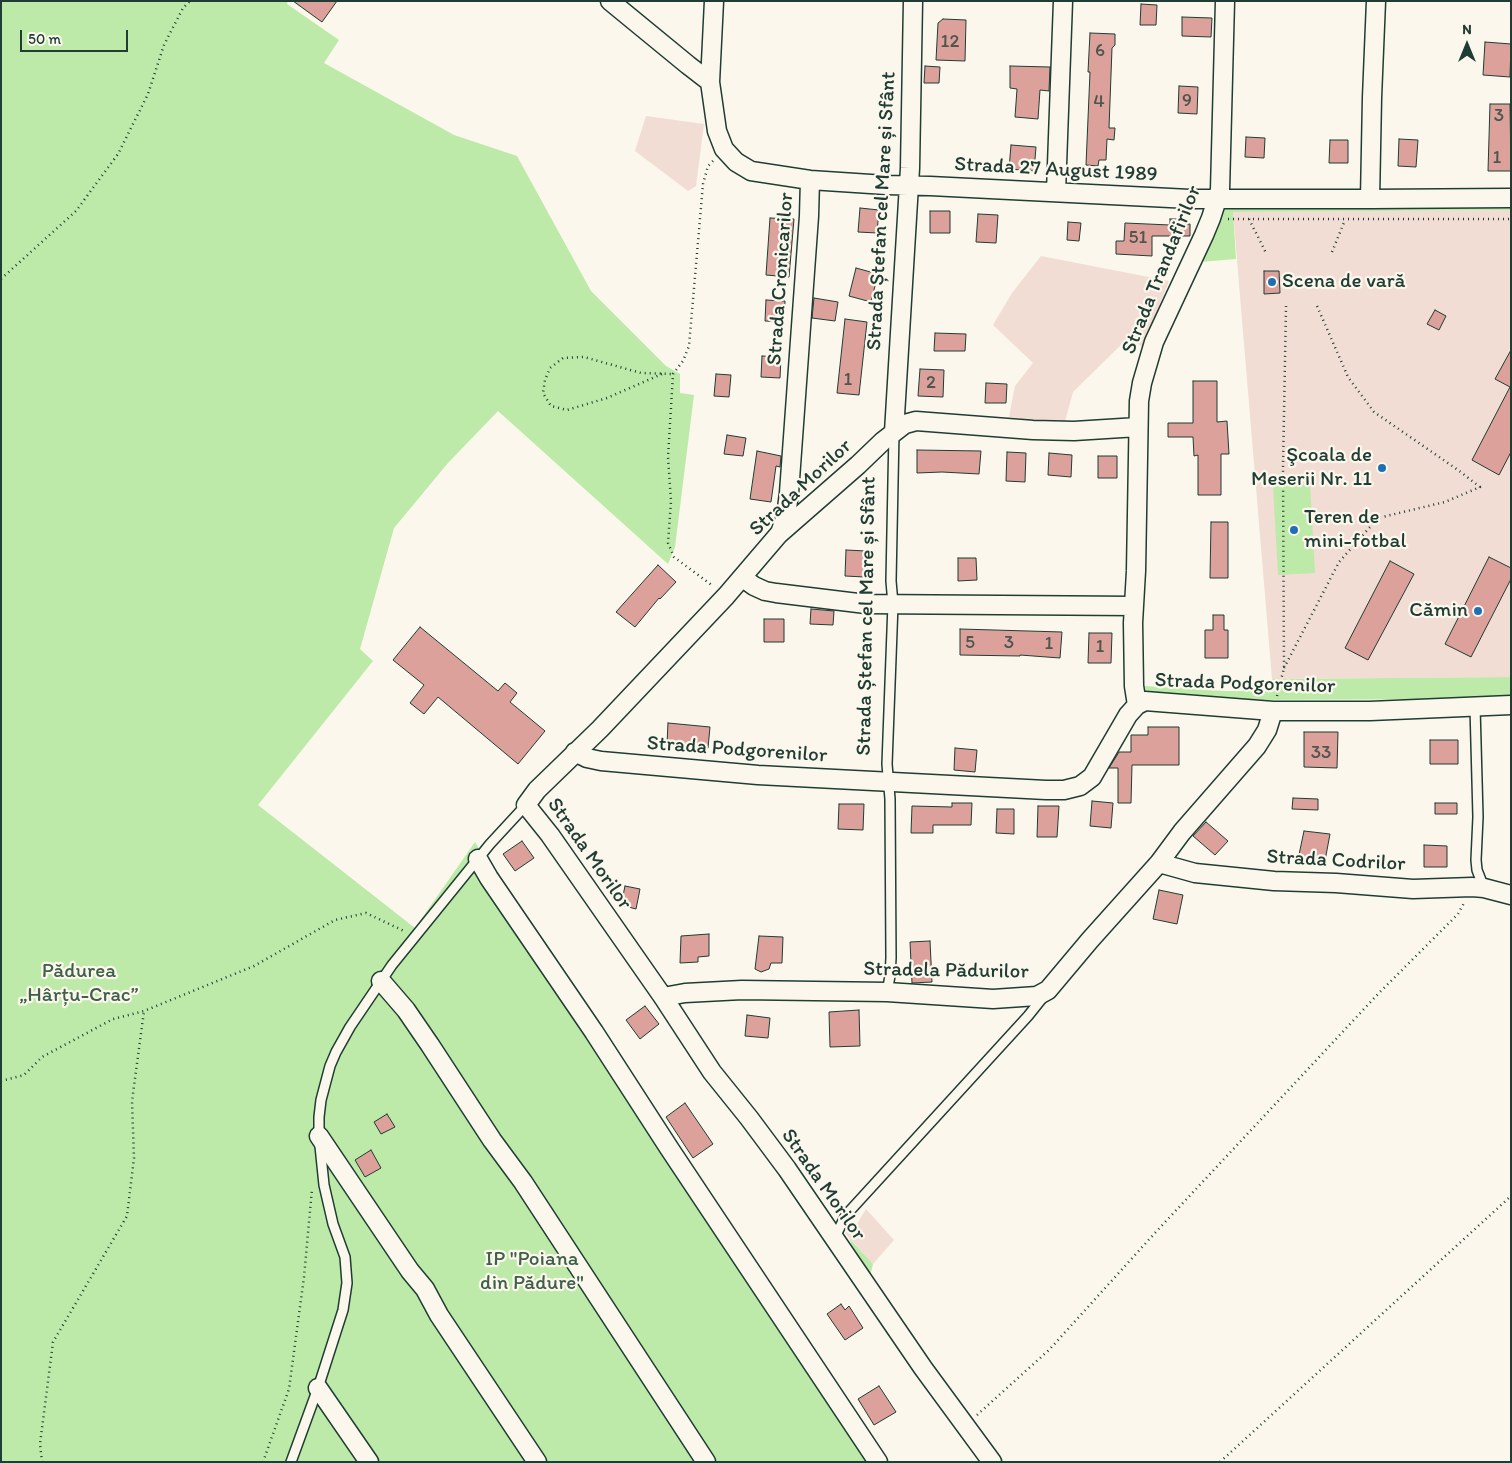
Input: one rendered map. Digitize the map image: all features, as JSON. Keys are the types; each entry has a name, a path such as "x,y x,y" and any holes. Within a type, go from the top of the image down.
{"street":[{"path":"610,1 710,82"},
{"path":"714,1 710,82 717,131 724,149"},
{"name":"Strada Ștefan cel Mare și Sfânt","path":"894,432 910,168 913,1"},
{"path":"1056,192 1063,1"},
{"name":"Strada Trandafirilor","path":"1137,705 1134,686 1134,606 1139,401 1154,342 1195,256 1218,199 1221,179 1225,1"},
{"path":"1370,199 1376,1"},
{"name":"Strada Cronicarilor","path":"724,149 736,162 752,170 810,180 789,492 786,516 779,534"},
{"name":"Strada 27 August 1989","path":"810,180 1218,199 1511,198"},
{"name":"Strada Morilor","path":"992,1462 918,1362 781,1162 712,1072 663,997 550,835 526,805 537,790 600,728 743,578 779,534 905,424 916,421 1033,430 1074,431 1138,427"},
{"path":"743,578 764,591 776,594 866,604 1134,606"},
{"name":"Strada Podgorenilor","path":"575,752 587,758 622,763 758,775 889,783 1064,790 1080,786 1092,778 1128,715 1137,705 1145,701 1273,711 1370,711 1511,705"},
{"name":"Stradela Pădurilor","path":"663,997 685,993 742,990 887,992 993,999 1037,996 1048,990 1159,863 1182,832 1257,746 1266,730 1273,711"},
{"path":"478,859 878,1462"},
{"name":"Strada Codrilor","path":"1159,863 1195,873 1274,881 1336,883 1413,889 1478,888 1511,895"},
{"path":"381,981 406,1010 492,1140 523,1182 706,1462"},
{"path":"319,1136 424,1289 439,1315 537,1462"},
{"path":"318,1388 369,1462"}],"lane":[{"name":"Strada Ștefan cel Mare și Sfânt","path":"887,992 891,958 890,799 887,754 893,604 891,581 894,432"},
{"path":"1475,707 1478,817 1476,860 1480,880 1478,888"},
{"path":"291,1462 318,1388 343,1310 347,1283 345,1257 332,1224 324,1185 319,1136 321,1100 330,1066 350,1027 381,981 478,859 526,805"},
{"path":"834,1239 846,1216 1028,1016 1048,990"}],"path":[{"path":"1,279 76,211 118,154 148,94 164,45 183,8 190,1"},
{"path":"724,149 708,166 703,184 689,346 683,360 673,374 668,457 671,501 668,543 674,557 726,596"},
{"path":"1211,218 1249,220 1511,219"},
{"path":"1249,220 1266,253"},
{"path":"1332,252 1345,220"},
{"path":"1284,668 1283,468 1286,306"},
{"path":"1273,711 1284,668 1339,562 1378,518 1445,502 1480,487 1374,412 1348,377 1317,306"},
{"path":"662,374 607,398 567,410 552,406 543,393 545,380 550,368 563,358 584,357 641,373 673,374"},
{"path":"965,1426 1049,1350 1154,1234 1378,994 1458,914 1478,888"},
{"path":"1,1081 24,1075 42,1057 113,1019 144,1011 254,966 335,920 366,913 415,936"},
{"path":"42,1462 40,1444 53,1342 127,1216 134,1158 132,1101 144,1011"},
{"path":"263,1462 289,1389 304,1277 312,1186"},
{"path":"1220,1462 1511,1196"}],"shaded area":[{"path":"646,116 704,124 696,186 688,191 635,151"},
{"name":"Şcoala de Meserii Nr. 11","path":"1511,210 1511,677 1272,679 1233,212"},
{"path":"1041,256 1169,281 1143,347 1128,338 1073,392 1064,425 1009,417 1015,386 1033,363 993,325 1012,293"},
{"path":"866,1209 894,1240 873,1264 845,1233 857,1224"}],"green space":[{"path":"1,1 288,1 287,4 339,40 324,63 454,135 517,156 591,291 666,366 680,374 680,393 694,395 675,547 668,564 498,411 448,463 394,528 360,649 373,661 258,805 415,928 475,842 500,884 887,1462 1,1462"},
{"path":"1511,205 1511,210 1233,212 1236,259 1200,262 1223,210 1229,206"},
{"name":"Teren de mini-fotbal","path":"1310,484 1315,573 1278,575 1273,486"},
{"path":"1511,677 1511,697 1466,699 1244,700 1146,694 1145,686 1224,691 1261,691 1272,679"},
{"path":"849,1238 873,1264 869,1280 858,1263"}],"building":[{"path":"293,1 337,1 322,22"},
{"path":"1141,4 1157,5 1156,25 1140,25"},
{"path":"1182,17 1212,18 1211,37 1182,36"},
{"path":"943,19 966,20 965,61 936,60 938,23"},
{"path":"1090,33 1115,34 1115,45 1112,48 1109,128 1115,128 1114,140 1107,139 1106,160 1099,160 1098,166 1086,165"},
{"path":"1485,42 1511,44 1510,77 1483,75"},
{"path":"925,66 940,67 939,83 924,83"},
{"path":"1010,66 1050,67 1049,91 1040,90 1038,119 1015,117 1017,89 1010,88"},
{"path":"1179,86 1198,87 1197,114 1178,113"},
{"path":"1490,104 1510,104 1511,171 1488,171"},
{"path":"1246,137 1265,138 1264,158 1245,157"},
{"path":"1399,139 1418,140 1416,167 1398,166"},
{"path":"1330,140 1348,140 1348,163 1329,163"},
{"path":"1011,145 1036,147 1034,171 1009,169"},
{"path":"860,208 879,210 877,233 858,232"},
{"path":"930,211 950,211 950,233 930,233"},
{"path":"978,214 998,215 996,243 976,242"},
{"path":"770,218 794,219 789,277 766,275"},
{"path":"1170,219 1181,219 1181,224 1190,224 1190,236 1152,236 1152,256 1116,254 1116,241 1124,241 1125,223 1170,225"},
{"path":"1068,222 1081,223 1079,241 1067,240"},
{"path":"856,268 878,274 871,302 849,296"},
{"name":"Scena de vară","path":"1264,271 1279,271 1280,293 1264,294"},
{"path":"814,298 838,302 835,321 812,318"},
{"path":"766,300 785,301 784,322 765,321"},
{"path":"1435,310 1446,316 1439,330 1427,324"},
{"path":"845,319 867,322 859,395 837,393"},
{"path":"935,333 966,334 965,351 934,351"},
{"path":"1511,350 1511,452 1499,475 1472,460 1510,387 1495,379"},
{"path":"762,356 781,357 780,378 761,377"},
{"path":"920,369 944,370 943,397 918,396"},
{"path":"716,374 731,375 729,397 714,396"},
{"path":"1193,381 1217,381 1217,422 1227,421 1229,454 1221,454 1221,495 1198,495 1198,455 1194,456 1193,437 1168,437 1168,423 1193,423"},
{"path":"986,383 1007,384 1006,403 985,403"},
{"path":"727,435 746,438 743,456 724,454"},
{"path":"917,450 981,451 979,474 917,473"},
{"path":"757,451 781,456 780,467 776,466 771,502 750,499"},
{"path":"1007,452 1026,453 1025,482 1006,481"},
{"path":"1049,453 1072,455 1071,477 1048,475"},
{"path":"1098,456 1117,456 1117,478 1098,478"},
{"path":"1211,522 1228,522 1228,578 1210,578"},
{"path":"846,550 866,551 865,577 845,576"},
{"name":"Cămin","path":"1489,557 1511,568 1511,579 1471,657 1445,644"},
{"path":"958,558 976,558 977,580 958,581"},
{"name":"Cămin","path":"1390,561 1414,574 1368,660 1345,648"},
{"path":"658,565 676,582 659,598 635,627 616,612"},
{"path":"811,609 834,611 833,625 810,624"},
{"path":"1213,615 1224,615 1224,630 1228,630 1228,658 1205,658 1205,630 1213,630"},
{"path":"764,619 784,619 784,642 764,642"},
{"path":"420,627 498,691 505,683 517,693 510,702 545,731 518,764 438,697 424,714 410,703 424,685 393,660"},
{"path":"960,629 1062,632 1060,658 1020,655 960,655"},
{"path":"1089,633 1112,633 1111,663 1088,663"},
{"path":"668,723 710,727 708,748 667,744"},
{"path":"1148,727 1179,727 1179,765 1132,765 1131,803 1118,803 1118,768 1109,768 1119,752 1131,752 1131,735 1148,735"},
{"path":"1304,732 1338,732 1337,768 1304,767"},
{"path":"1430,740 1458,740 1458,764 1430,764"},
{"path":"955,748 977,750 975,772 954,770"},
{"path":"1293,798 1318,799 1318,810 1292,809"},
{"path":"1092,801 1113,803 1111,828 1090,826"},
{"path":"952,803 972,803 971,825 933,825 933,833 911,833 912,806 952,807"},
{"path":"1435,803 1457,803 1457,814 1435,814"},
{"path":"839,804 864,804 863,830 838,829"},
{"path":"1038,806 1059,806 1057,837 1037,837"},
{"path":"997,809 1014,809 1014,834 996,833"},
{"path":"1206,822 1228,841 1215,855 1193,836"},
{"path":"1304,831 1330,834 1324,866 1297,864"},
{"path":"522,841 534,858 515,871 503,854"},
{"path":"1424,845 1447,846 1447,867 1424,867"},
{"path":"625,886 640,889 636,909 621,905"},
{"path":"1159,890 1183,895 1177,924 1153,919"},
{"path":"709,934 709,956 698,957 698,962 680,963 681,936"},
{"path":"759,936 783,937 782,963 771,963 769,969 761,972 755,969"},
{"path":"930,941 932,982 912,983 910,942"},
{"path":"645,1006 659,1024 640,1039 626,1020"},
{"path":"859,1010 860,1046 830,1047 829,1012"},
{"path":"747,1015 770,1018 768,1038 745,1036"},
{"path":"685,1103 713,1144 693,1158 666,1117"},
{"path":"387,1114 395,1127 381,1134 374,1122"},
{"path":"371,1150 381,1168 365,1177 355,1160"},
{"path":"841,1304 845,1310 849,1306 863,1328 845,1340 827,1314"},
{"path":"879,1386 896,1412 874,1425 858,1399"}],"place":[{"name":"Scena de vară","path":"1272,282"},
{"name":"Şcoala de Meserii Nr. 11","path":"1382,468"},
{"name":"Teren de mini-fotbal","path":"1294,530"},
{"name":"Cămin","path":"1478,611"}],"park label":[{"name":"Pădurea „Hârțu-Crac”","path":"79,984"},
{"name":"IP \"Poiana din Pădure\"","path":"532,1272"}]}
